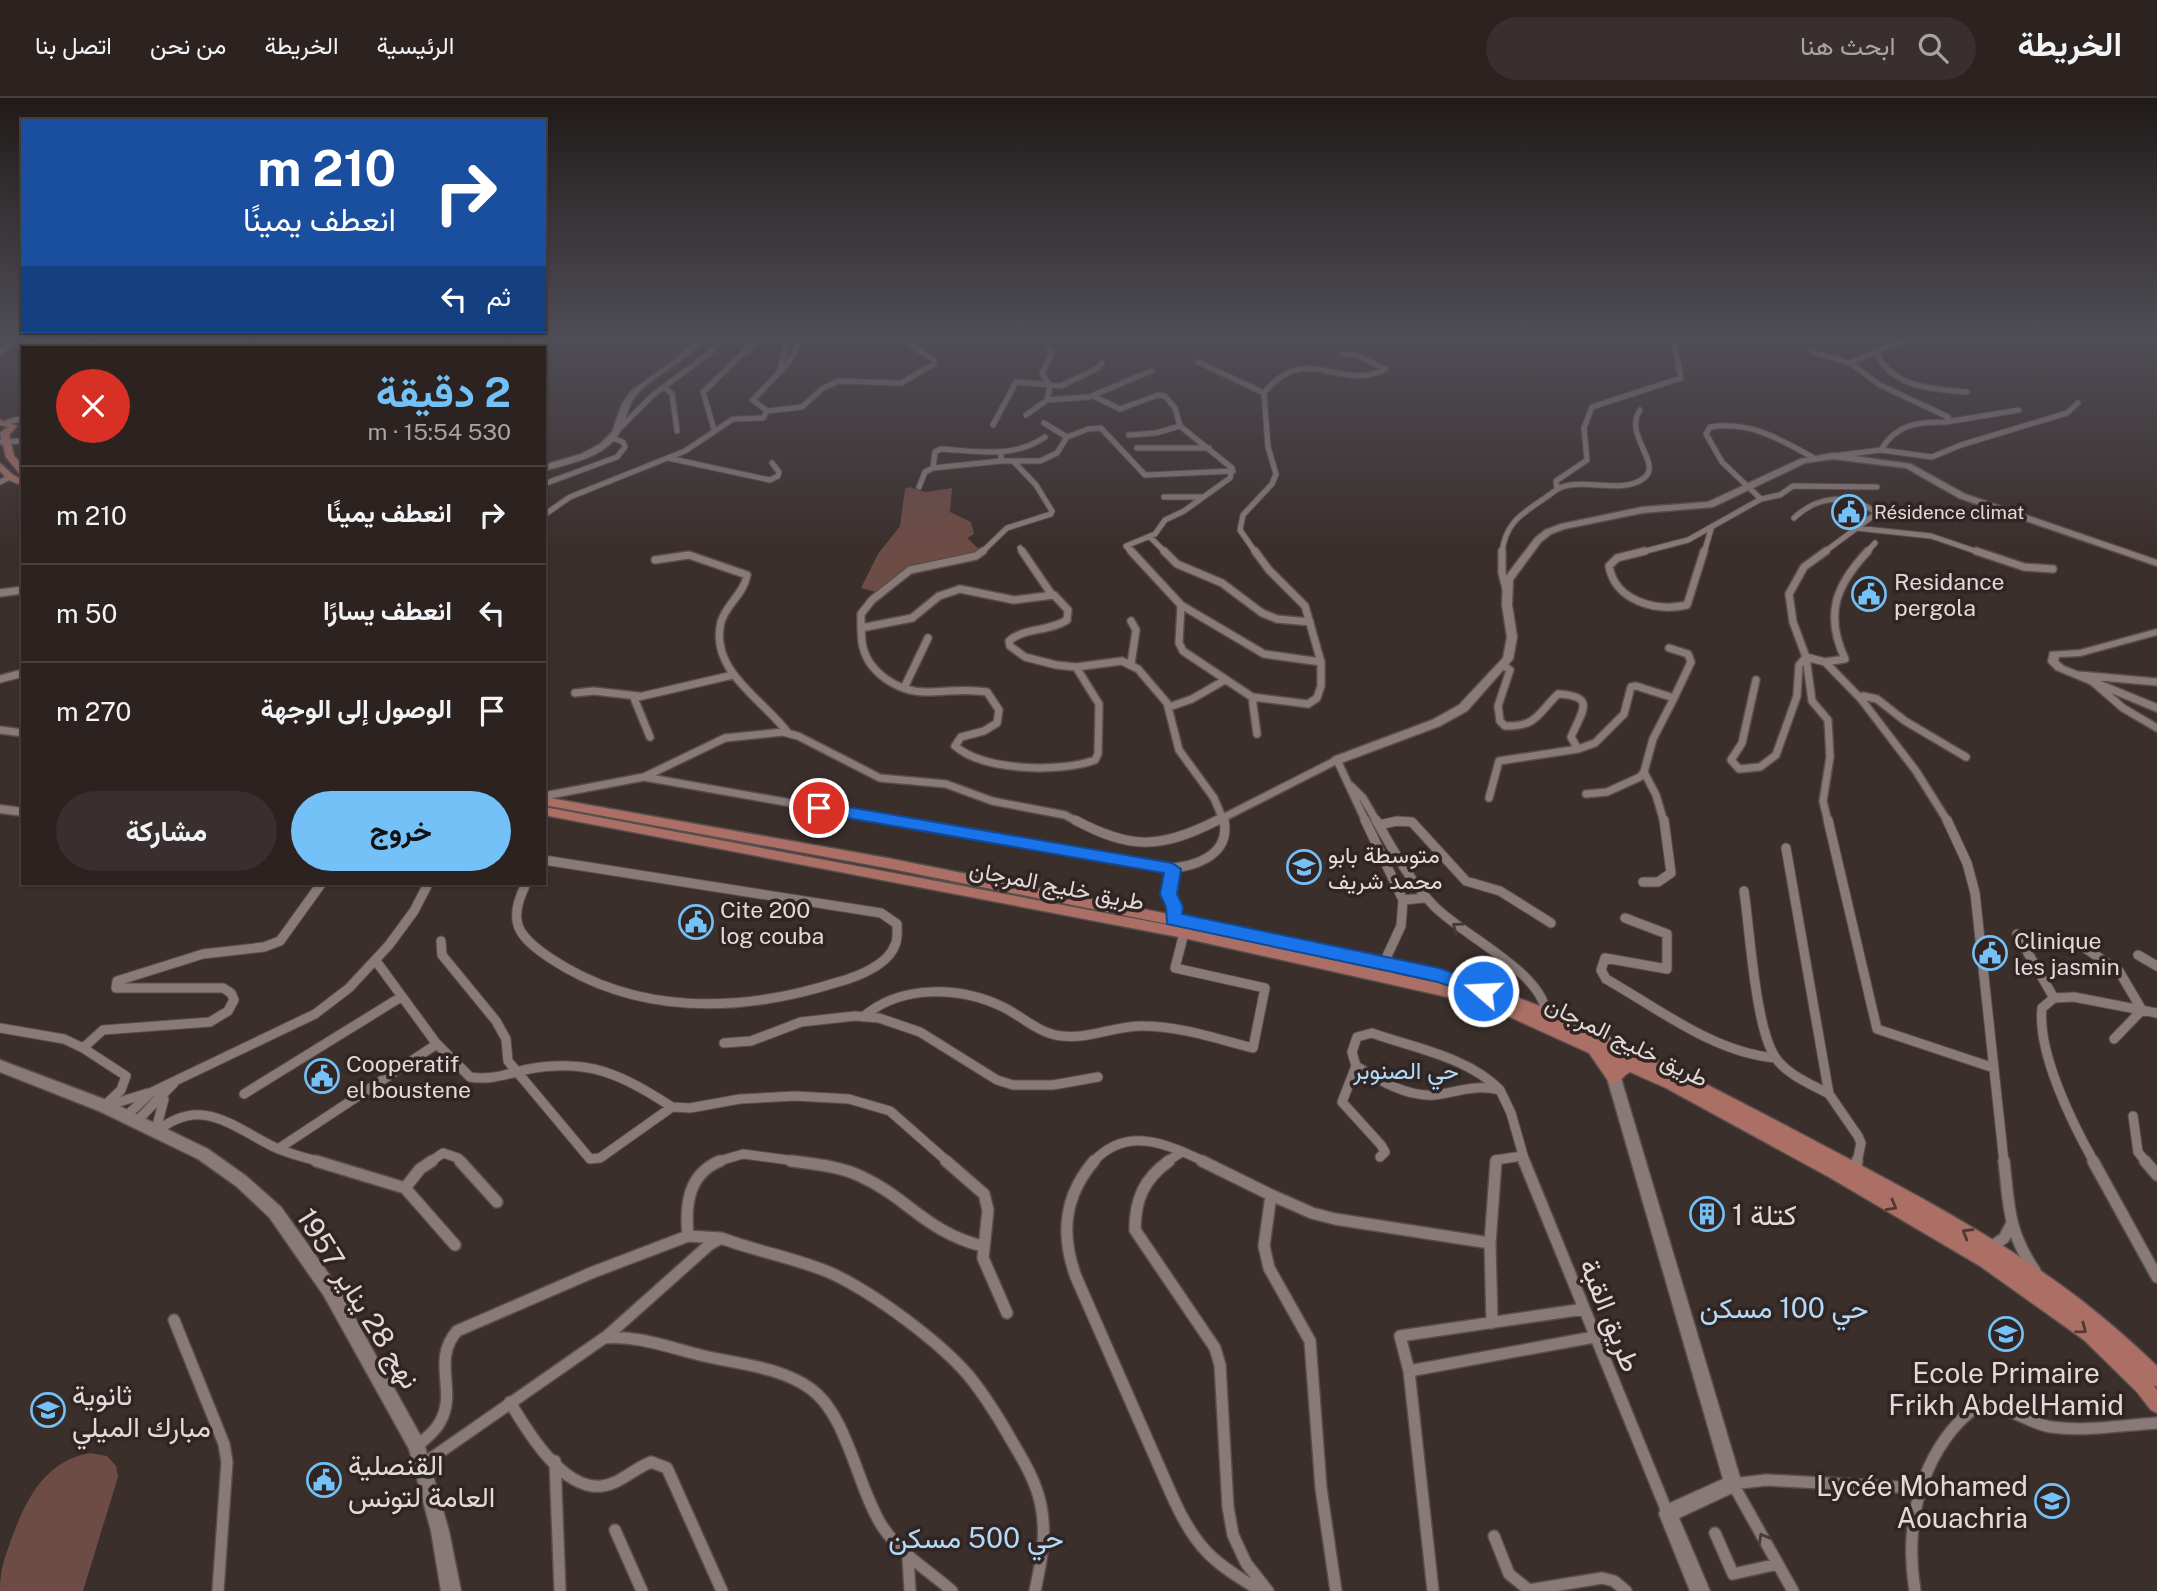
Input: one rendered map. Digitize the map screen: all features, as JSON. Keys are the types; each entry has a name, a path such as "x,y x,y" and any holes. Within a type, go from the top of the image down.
{"main road":[{"path":"5,421 13,426 3,438 10,457 21,470"},
{"path":"0,466 10,477 21,482"},
{"path":"2157,632 2101,645 2080,653 2054,654 2053,662 2157,708"},
{"name":"طريق خليج المرجان","path":"546,799 1173,919 1390,970 1545,1019 1613,1050 1852,1176 1986,1260 2044,1291 2116,1339 2157,1377"},
{"name":"طريق خليج المرجان","path":"546,811 1390,970"},
{"name":"طريق خليج المرجان","path":"1545,1019 1591,1046 1613,1050 1631,1065 1991,1247 2090,1334 2143,1386 2157,1404"},
{"path":"1591,1046 1614,1078 1620,1070 1631,1065"}],"street":[{"path":"615,434 625,408"},
{"path":"546,467 589,453 615,434 642,408"},
{"path":"675,408 679,427 677,431"},
{"path":"708,408 714,429"},
{"path":"763,408 767,411 800,408"},
{"path":"993,425 1002,408"},
{"path":"1026,415 1036,408"},
{"path":"1175,408 1180,426 1233,471"},
{"path":"1181,606 1179,643 1183,651 1252,697 1301,703 1314,701 1321,686 1321,662 1305,606 1269,570 1240,530 1241,519 1275,480 1277,470 1268,449 1268,408"},
{"path":"1557,488 1556,481 1560,477 1587,460 1582,435 1586,417 1592,408"},
{"path":"1928,408 1948,417 1946,422"},
{"path":"546,799 644,777 724,738 771,732 788,733 880,778 939,782 992,800 1060,814 1098,833 1126,842 1164,841 1223,819 1337,760 1452,716 1503,664 1512,648 1508,580 1538,540 1548,532 1642,510 1710,505 1802,461 1814,458 1881,450 1932,457 1961,445 2067,413 2073,408"},
{"path":"1507,592 1500,571 1509,527 1521,514 1557,488 1629,483 1645,478 1650,468 1632,424 1640,410"},
{"path":"1881,450 1887,436 1899,428 1924,422 1946,422 2019,410"},
{"path":"546,514 570,497 698,444 714,429 735,418 760,419 767,411"},
{"path":"1044,424 1067,437"},
{"path":"1761,499 1730,474 1708,441 1706,434 1710,427 1730,425 1758,429 1814,458"},
{"path":"1129,435 1156,433 1180,426"},
{"path":"919,487 922,474 926,470 1001,461 1015,463 1058,455 1067,437 1088,429 1101,428 1145,475 1233,471"},
{"path":"546,483 617,457 625,447 615,434"},
{"path":"933,468 934,452 941,449 1001,452 1023,450 1036,445 1045,437"},
{"path":"3,438 21,441"},
{"path":"1137,448 1209,448"},
{"path":"1001,452 1001,461"},
{"path":"1833,456 1908,466 1962,496 2157,563"},
{"path":"668,458 770,480 778,476 779,472 772,463"},
{"path":"1015,463 1024,469 1040,489 1052,510 1051,514 1007,528 989,547 976,555 909,570 864,608 860,618 867,658 877,673 904,688 925,692 975,688 987,692 999,710 997,723 992,728 956,740 958,751 968,757 1005,764 1081,765 1090,764 1098,754 1100,713 1095,695 1076,667"},
{"path":"1233,471 1230,478 1166,520 1150,537 1126,546 1163,582 1181,606 1264,654 1321,662"},
{"path":"0,482 10,477"},
{"path":"1711,529 1690,601 1682,607 1666,608 1634,599 1623,592 1609,574 1609,566 1617,558 1688,540 1761,499 1780,495 1793,486 1877,486"},
{"path":"1164,498 1204,497"},
{"path":"1794,518 1803,507 1823,500 1851,501 1871,507 1877,513 1804,567 1789,594 1793,622 1807,657 1814,705 1828,720 1830,757 1823,801 1877,1029 1994,1068"},
{"path":"1855,528 1884,528 1931,536 2024,567 2053,569"},
{"path":"1150,537 1177,564 1222,583 1262,613 1278,619 1310,622"},
{"path":"1688,540 1698,542 1706,549"},
{"path":"1825,662 1845,659 1836,642 1833,626 1842,582 1875,543"},
{"path":"1020,548 1052,595"},
{"path":"656,560 694,555 747,575 741,591 730,603 720,622 718,646 725,667 777,717 788,733"},
{"path":"644,777 1172,869 1201,862 1213,855 1224,838 1220,807 1176,743 1169,707 1156,689 1131,664 1120,661 1076,667 1021,655 1010,646 1009,642 1016,634 1053,629 1067,620 1068,610 1059,598 1052,595 1014,600 968,589 951,591 939,596 912,618 861,628"},
{"path":"0,593 21,590"},
{"path":"1131,621 1136,630 1131,664"},
{"path":"904,688 928,638"},
{"path":"1586,794 1618,788 1640,777 1644,772 1653,739 1691,662 1688,654 1669,648"},
{"path":"1807,657 1825,662 1885,728 1940,808 1962,849 1974,890 2011,1225 2022,1252 2044,1291"},
{"path":"1756,680 1742,743 1731,760 1739,769 1771,763 1776,755 1797,696 1799,665 1807,657"},
{"path":"1503,664 1510,670 1500,693 1498,720 1501,724 1511,727 1528,723 1539,717 1558,694 1576,695 1583,701 1584,707 1571,737 1578,749"},
{"path":"0,679 21,674"},
{"path":"650,737 633,701 733,675"},
{"path":"2079,675 2157,681"},
{"path":"1169,707 1192,699 1225,680"},
{"path":"2094,682 2123,708 2157,728"},
{"path":"1489,798 1499,761 1563,753 1595,743 1624,714 1631,687 1636,686 1674,698"},
{"path":"575,693 594,691 641,697"},
{"path":"1861,699 1863,696 1877,699 1905,721 1966,757"},
{"path":"1252,697 1257,734"},
{"path":"0,730 21,733"},
{"path":"1337,760 1403,900 1403,919 1387,953 1390,970"},
{"path":"1643,882 1656,883 1665,880 1671,873 1670,851 1654,788 1644,772"},
{"path":"1348,784 1361,795 1424,898 1447,920 1535,984 1547,1001 1545,1019"},
{"path":"0,809 21,811"},
{"path":"1379,825 1397,821 1412,822 1466,881 1474,886 1491,887 1502,892 1551,923"},
{"path":"1786,848 1829,1094 1834,1107 1859,1135 1861,1143 1852,1176"},
{"path":"525,885 514,906 515,921 522,937 533,949 589,982 635,995 689,1004 758,1002 839,982 873,967 893,950 898,941 897,924 891,918 862,909 546,860"},
{"path":"1172,869 1168,894 1174,907 1173,919"},
{"path":"83,1048 103,1030 210,1022 224,1015 234,1000 231,993 223,988 116,988 115,984 123,977 160,970 194,956 264,947 280,940 320,885"},
{"path":"104,1106 152,1091 246,1050 315,1014 349,988 376,961 414,911 427,885"},
{"path":"1744,891 1764,1025 1775,1059"},
{"path":"1403,900 1424,898"},
{"path":"1625,918 1667,934 1667,969 1605,958 1601,970 1606,979 1731,1047 1775,1059 1829,1094"},
{"path":"863,1017 880,1003 893,998 912,994 961,995 993,1002 1048,1033 1062,1036 1145,1026 1253,1048 1265,988 1175,968 1184,933"},
{"path":"2017,934 2054,998"},
{"path":"441,941 442,955 502,1031 506,1039 508,1061 592,1159 600,1158 672,1107"},
{"path":"2082,946 2112,962 2121,971 2142,1010"},
{"path":"2138,955 2157,966"},
{"path":"376,961 438,1044 471,1077 484,1078 552,1065 585,1064 625,1076 672,1107 690,1108 740,1098 795,1096 849,1099 890,1111 984,1194 989,1203 990,1214 982,1246 983,1259 1007,1313"},
{"path":"244,1094 401,997"},
{"path":"2157,1013 2074,997 2054,998 2042,1008 2040,1027 2070,1119 2157,1277"},
{"path":"2114,1039 2142,1010"},
{"path":"724,1043 751,1041 801,1022 863,1017 899,1023 920,1032 997,1080 1013,1085 1053,1086 1098,1077"},
{"path":"0,1028 64,1039 126,1076 121,1090 104,1106"},
{"path":"1380,1157 1385,1152 1381,1144 1346,1110 1342,1102 1356,1066 1352,1052 1357,1037 1372,1033 1479,1072 1500,1090"},
{"path":"278,1149 438,1044"},
{"path":"1613,1050 1614,1078 1733,1484 1793,1591"},
{"name":"نهج 28 يناير 1957","path":"0,1066 104,1106 203,1154 241,1181 275,1212 330,1290 417,1446 440,1531 451,1591"},
{"path":"1356,1066 1417,1094 1431,1095 1473,1085 1500,1090"},
{"path":"155,1133 159,1110 176,1080"},
{"name":"طريق القبة","path":"1500,1090 1517,1131 1522,1156 1668,1514"},
{"path":"130,1119 152,1091"},
{"path":"130,1119 166,1094"},
{"path":"155,1133 169,1121 190,1113 209,1114 278,1149 405,1188 455,1245"},
{"path":"2133,1116 2138,1152 2157,1175"},
{"path":"1261,1591 1206,1554 1187,1527 1119,1380 1072,1265 1065,1232 1069,1202 1077,1182 1109,1149 1138,1139 1153,1140 1312,1213 1335,1220 1490,1243"},
{"path":"1182,1152 1157,1167 1140,1192 1134,1212 1135,1230 1215,1348 1220,1365 1228,1507 1233,1535 1246,1563 1268,1591"},
{"path":"405,1188 420,1169 443,1153 458,1158 497,1202"},
{"path":"688,1236 685,1213 692,1185 713,1163 743,1154 860,1176 931,1228 951,1239 982,1246"},
{"path":"1492,1323 1490,1243 1496,1160 1522,1156"},
{"path":"1270,1195 1264,1246 1269,1268 1310,1342 1321,1488 1336,1591"},
{"path":"1991,1247 2004,1238 2011,1225"},
{"path":"417,1446 433,1432 444,1414 447,1379 442,1352 447,1341 457,1331 591,1273 688,1236 721,1238 750,1250 806,1264 850,1284 944,1352 969,1374 980,1387 1038,1486 1045,1535 1035,1591"},
{"path":"423,1464 604,1338 709,1245 721,1238"},
{"path":"1433,1591 1409,1371 1400,1336 1584,1310"},
{"path":"174,1320 224,1444 227,1462 218,1591"},
{"path":"1409,1371 1594,1337"},
{"path":"604,1338 625,1338 739,1366 795,1381 814,1391 828,1406 862,1492 881,1525 908,1558 952,1591"},
{"path":"510,1402 537,1445 584,1485 598,1487 612,1483 644,1464 663,1464 670,1473 722,1591"},
{"path":"1915,1591 1913,1579 1919,1488 1951,1431 1973,1409 1984,1405 1997,1408 2033,1424 2050,1427 2157,1423"},
{"path":"555,1461 560,1591"},
{"path":"1700,1591 1668,1514 1733,1484 1766,1480 1919,1488"},
{"path":"615,1530 642,1591"},
{"path":"1715,1533 1733,1574 1778,1564"},
{"path":"1494,1536 1503,1567 1518,1586 1529,1590 1602,1578 1614,1581 1626,1591"},
{"path":"908,1558 910,1591"}],"shaded area":[{"path":"909,487 925,492 952,488 950,512 971,522 974,534 967,538 980,550 958,558 908,567 876,592 861,588 878,554 900,526 905,489"},
{"path":"90,1453 107,1456 116,1466 118,1477 83,1591 0,1591 6,1554 33,1492 51,1471 62,1463"}],"place":[{"name":"Résidence climat","path":"1849,512"},
{"name":"Residance pergola","path":"1869,594"},
{"name":"متوسطة بابو محمد شريف","path":"1304,867"},
{"name":"Cite 200 log couba","path":"696,922"},
{"name":"Clinique les jasmin","path":"1990,953"},
{"name":"Cooperatif el boustene","path":"322,1076"},
{"name":"كتلة 1","path":"1707,1214"},
{"name":"Ecole Primaire Frikh AbdelHamid","path":"2006,1334"},
{"name":"ثانوية مبارك الميلي","path":"48,1410"},
{"name":"القنصلية العامة لتونس","path":"324,1480"},
{"name":"Lycée Mohamed Aouachria","path":"2052,1501"}],"district":[{"name":"حي الصنوبر","path":"1406,1070"},
{"name":"حي 100 مسكن","path":"1784,1307"},
{"name":"حي 500 مسكن","path":"976,1537"}],"route":[{"path":"819,808 1172,869 1168,894 1174,907 1173,919 1439,975 1483,991"}]}
